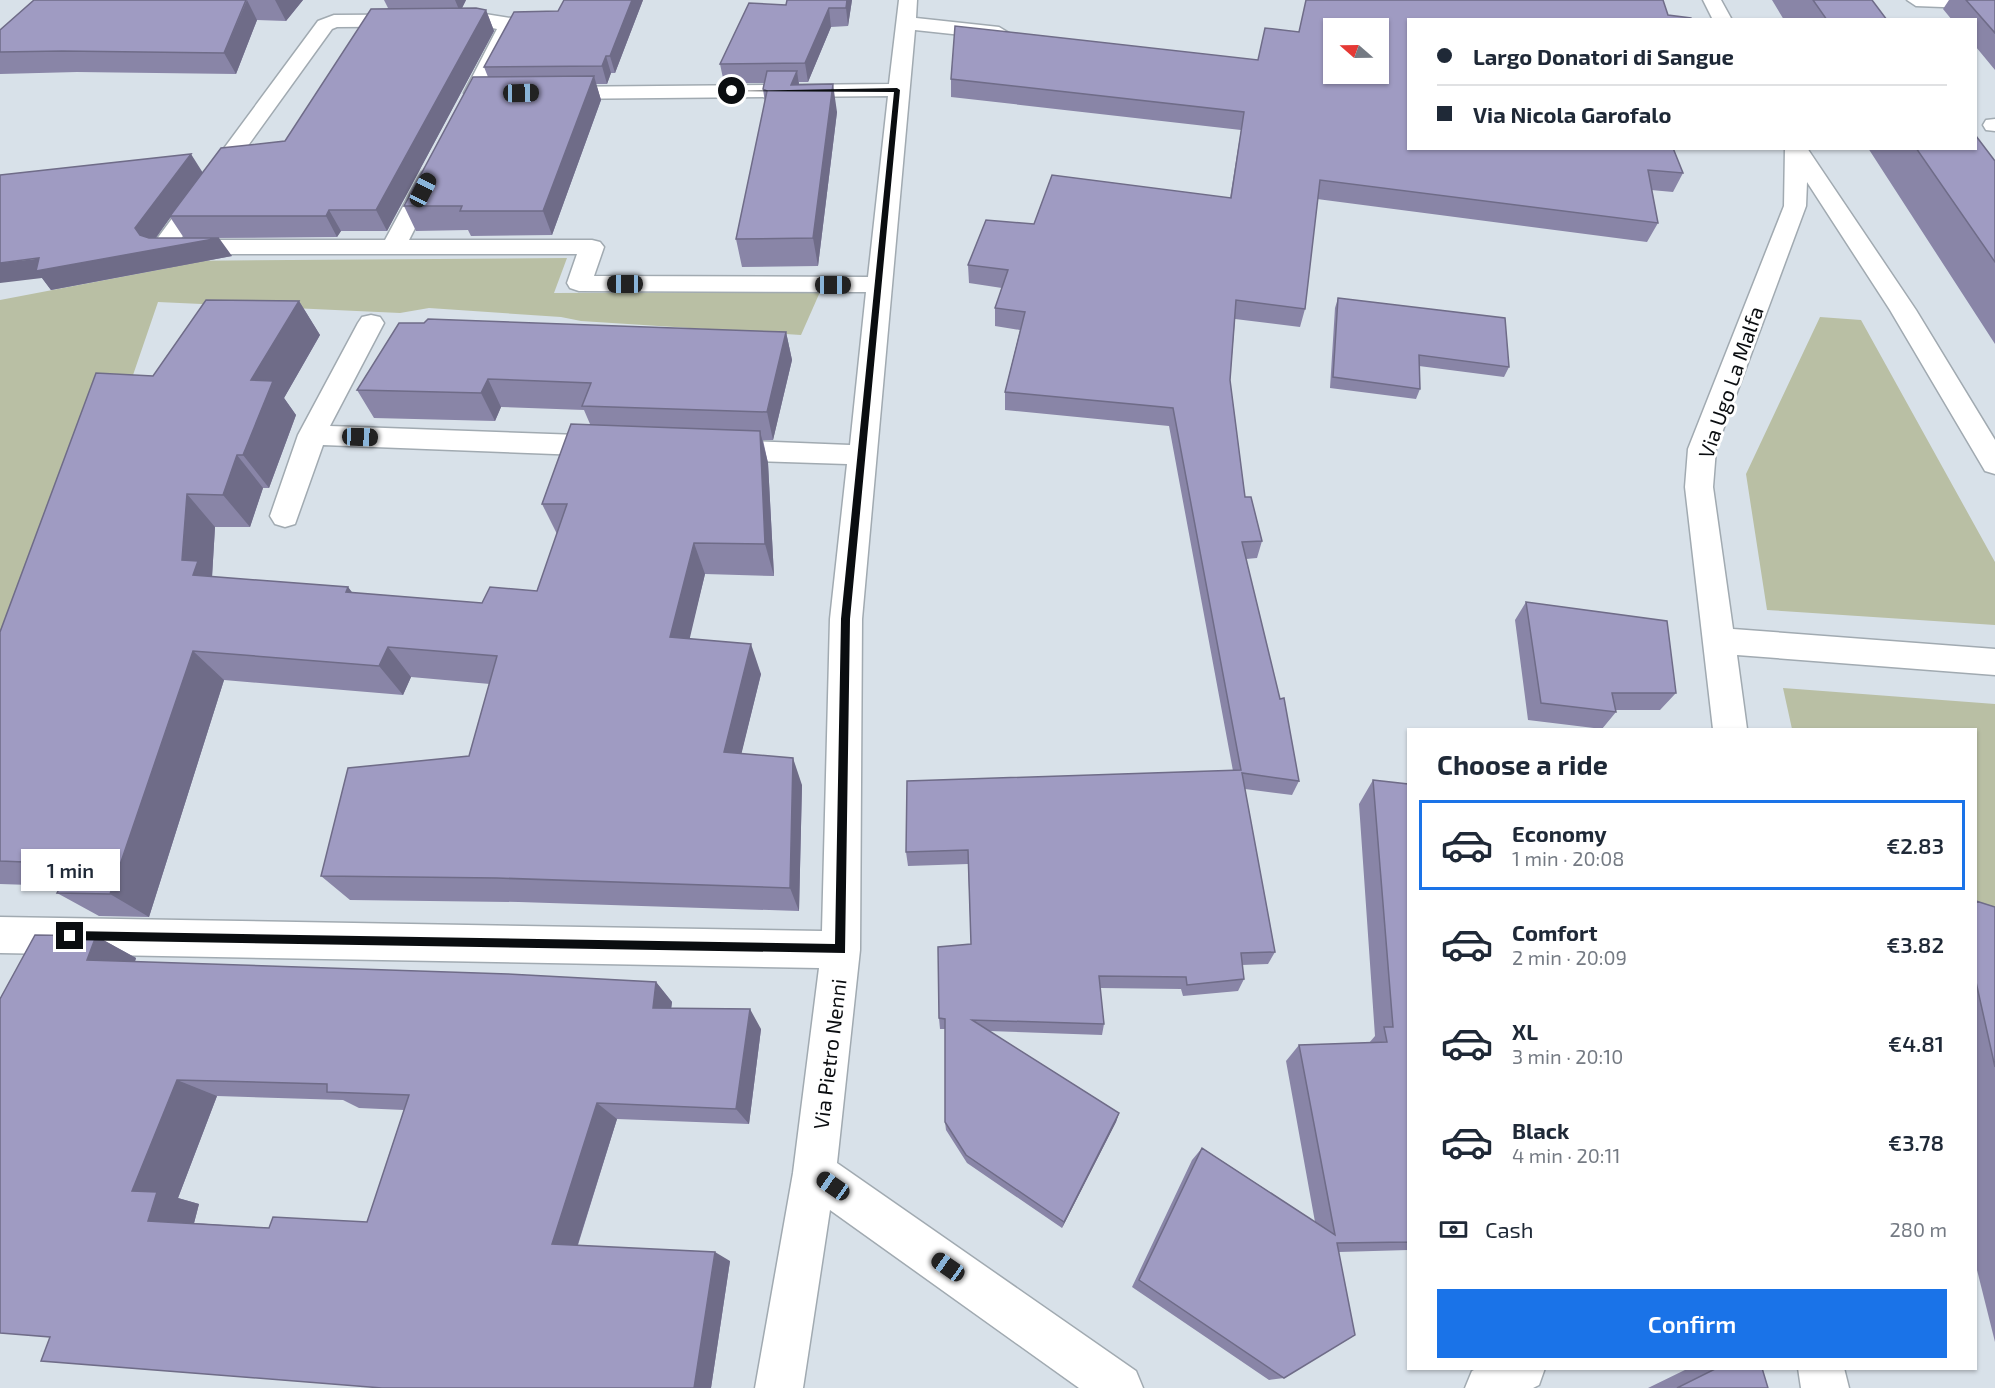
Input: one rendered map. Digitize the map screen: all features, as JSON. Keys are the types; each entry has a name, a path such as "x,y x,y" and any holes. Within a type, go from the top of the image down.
{"street":[{"path":"1712,0 1722,18"},
{"path":"1916,0 1995,3"},
{"path":"907,11 1022,35"},
{"name":"Via Pietro Nenni","path":"779,1388 814,1173 841,950 846,619 897,90 907,11"},
{"path":"463,114 513,13 474,20 334,21 325,25 163,247 592,247 579,283 879,285"},
{"path":"532,93 897,90"},
{"path":"474,93 497,93"},
{"path":"1797,150 1903,310 1995,464"},
{"name":"Via Ugo La Malfa","path":"1730,728 1699,486 1702,449 1795,206 1797,150"},
{"path":"393,247 442,155"},
{"path":"285,516 312,435 371,323"},
{"path":"312,435 635,447"},
{"path":"694,449 862,455"},
{"path":"1718,641 1995,662"},
{"path":"0,935 841,950"},
{"path":"814,1173 1119,1388"},
{"path":"1489,1388 1519,1370"},
{"path":"1821,1370 1825,1388"}],"green space":[{"path":"567,258 554,293 820,292 801,335 581,321 561,317 429,308 400,313 158,302 16,717 0,721 0,300 168,268 170,261"},
{"path":"1820,317 1861,320 1995,562 1995,625 1767,610 1746,474"},
{"path":"1783,688 1995,704 1995,936 1977,930 1977,728 1792,728"}],"building":[{"path":"34,0 246,0 224,53 0,52 0,30"},
{"path":"564,0 632,0 610,56 606,56 602,66 484,67 514,12 558,11"},
{"path":"787,0 847,0 846,8 829,8 805,63 720,64 749,3 786,5"},
{"path":"1306,0 1663,0 1668,15 1691,18 1407,18 1407,150 1674,150 1683,173 1648,170 1658,223 1320,180 1305,309 1236,300 1230,380 1245,497 1251,497 1262,541 1242,542 1280,699 1284,698 1299,781 1242,773 1275,952 1241,953 1244,979 1187,985 1186,977 1099,976 1104,1024 972,1020 1119,1113 1064,1222 966,1155 945,1122 945,1019 939,1018 938,947 971,944 968,850 906,852 907,781 1241,770 1173,408 1005,392 1025,312 995,308 1008,270 968,265 986,220 1034,224 1052,175 1231,198 1244,112 951,79 955,26 1258,60 1265,28 1299,32"},
{"path":"1813,0 1872,0 1886,18 1826,18"},
{"path":"1966,0 1995,0 1995,33"},
{"path":"476,8 486,10 376,210 329,210 326,216 170,216 221,148 285,141 371,9"},
{"path":"767,71 797,71 791,85 833,84 813,238 736,239 767,91 763,89"},
{"path":"594,76 543,211 460,211 462,206 404,206 473,77"},
{"path":"1977,137 1995,161 1995,262 1917,150 1977,150"},
{"path":"191,154 135,228 140,235 149,238 219,238 36,271 39,258 0,263 0,175"},
{"path":"1338,298 1505,318 1509,367 1419,355 1420,389 1333,377"},
{"path":"206,300 299,301 251,380 273,381 243,455 237,455 223,495 187,494 182,560 198,561 193,575 348,587 346,592 482,603 490,587 537,591 567,504 542,504 571,424 760,431 765,544 694,543 670,637 751,644 724,752 793,758 790,888 497,878 321,876 348,768 469,756 497,656 388,647 379,666 193,651 110,894 57,893 73,864 0,861 0,632 96,373 153,376"},
{"path":"428,319 786,332 767,412 582,406 591,383 488,379 481,393 357,390 399,323 424,323"},
{"path":"1526,602 1667,621 1676,693 1612,693 1616,712 1541,703"},
{"path":"1373,780 1407,784 1407,1242 1337,1243 1355,1335 1284,1378 1139,1280 1202,1148 1335,1235 1299,1045 1387,1042 1384,1027 1393,1027"},
{"path":"1977,901 1995,907 1995,1067 1977,986"},
{"path":"35,935 96,936 87,960 508,974 656,982 653,1008 750,1009 736,1109 597,1103 552,1244 715,1252 694,1388 382,1388 41,1361 50,1337 0,1333 0,999","holes":["177,1080 327,1084 327,1092 409,1095 367,1222 273,1217 269,1228 148,1221 157,1192 132,1191"]},
{"path":"1713,1370 1763,1370 1768,1388 1677,1388"}],"route":[{"path":"70,936 841,950 846,619 897,90 732,91"}]}
